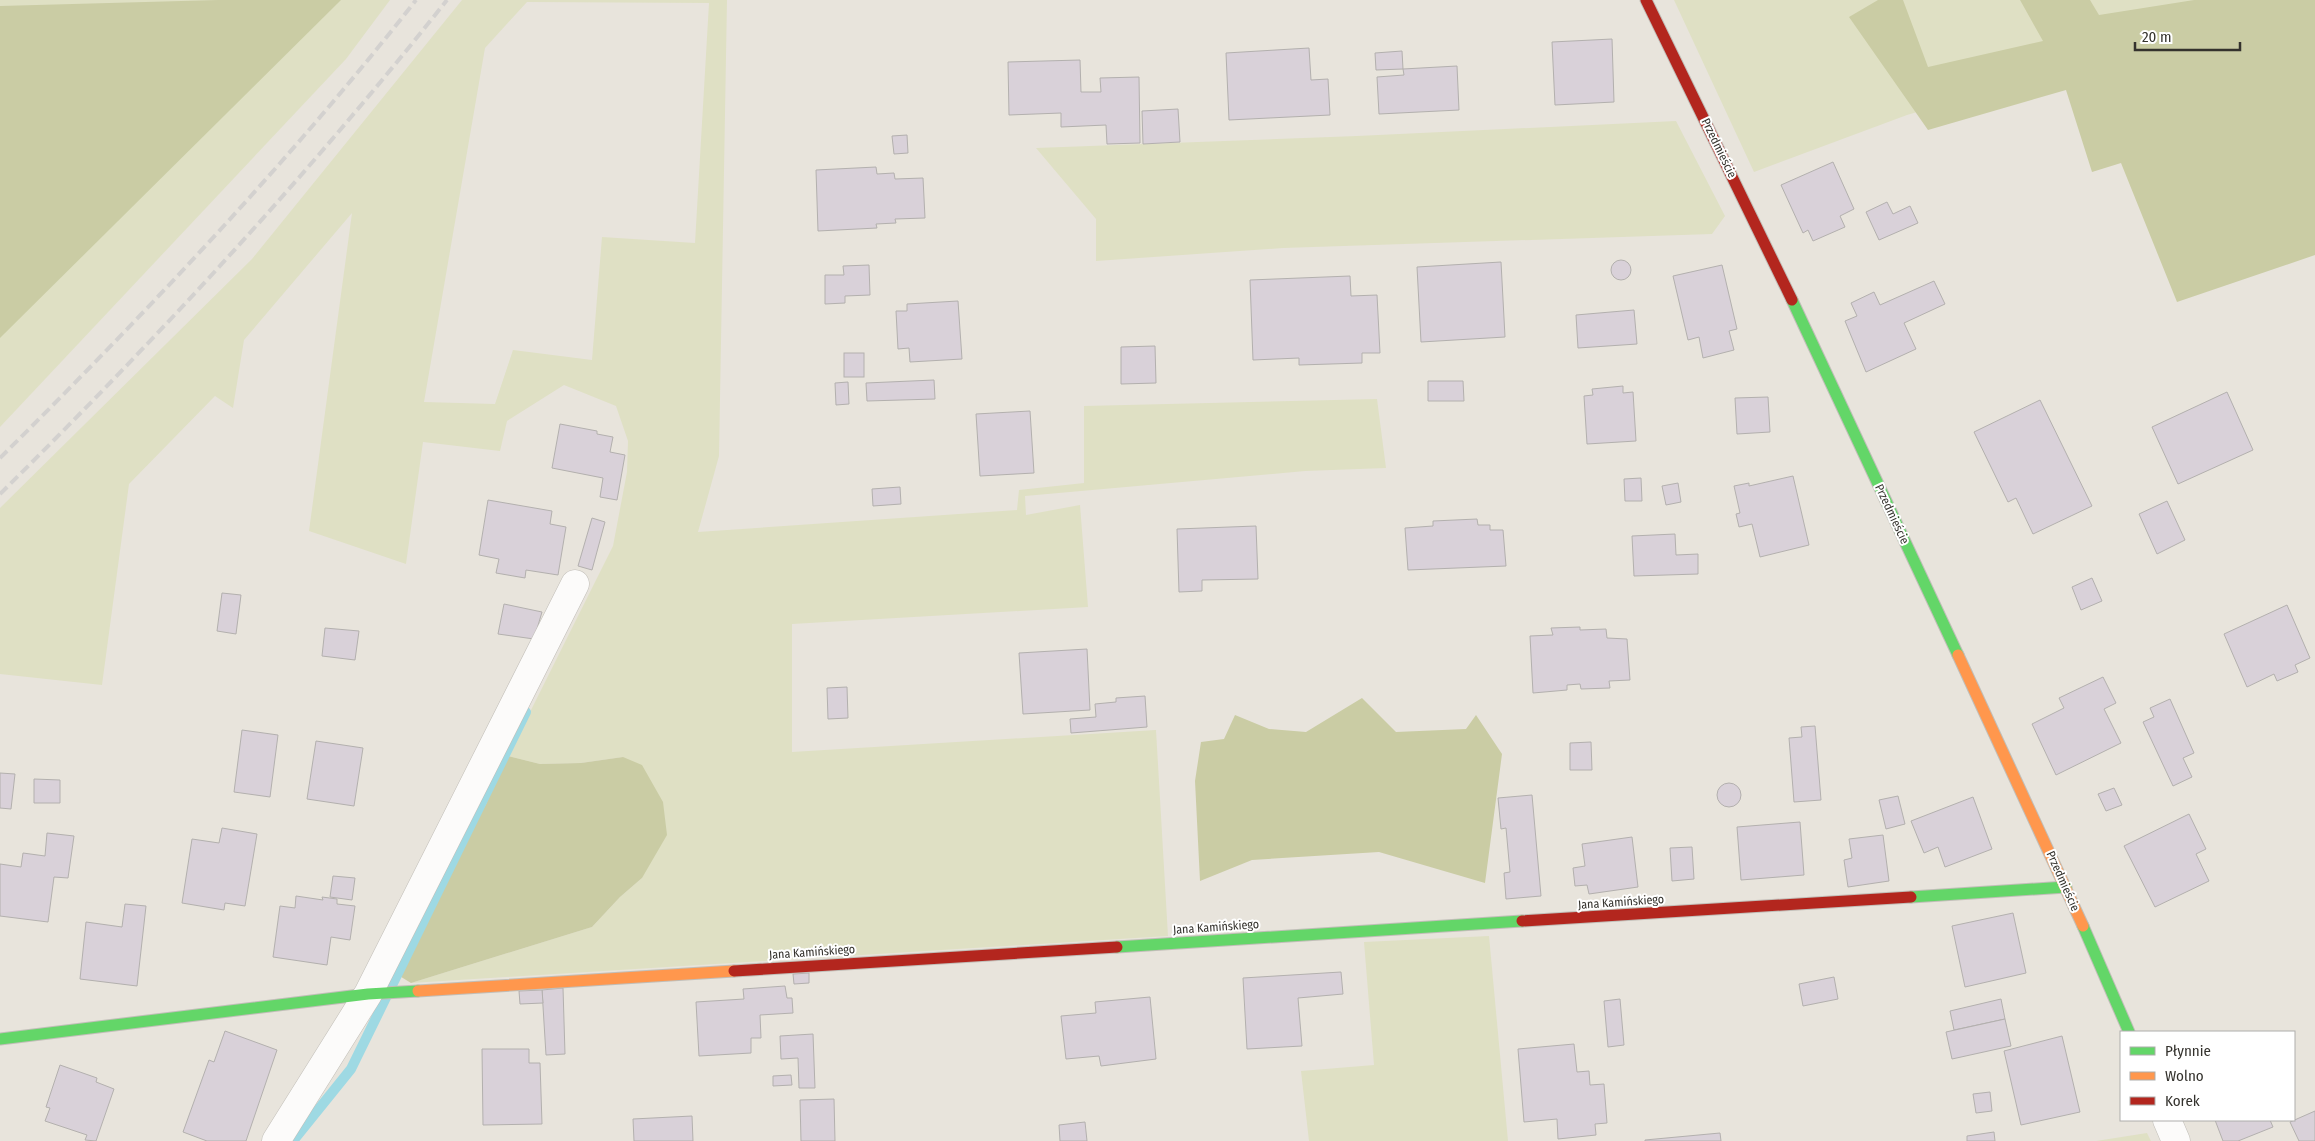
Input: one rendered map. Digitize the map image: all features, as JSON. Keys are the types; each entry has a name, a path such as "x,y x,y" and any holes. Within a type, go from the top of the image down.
{"street":[{"name":"Przedmieście","path":"1646,0 1767,247 2066,888 2129,1031"},
{"path":"276,1141 368,994 575,584"},
{"name":"Jana Kamińskiego","path":"0,1039 368,994 2066,888"},
{"path":"2167,1121 2176,1141"}],"green space":[{"path":"0,0 390,0 346,59 0,427"},
{"path":"218,0 341,0 0,338 0,6"},
{"path":"462,0 727,0 719,456 698,532 1017,510 1019,490 1084,483 1084,406 1377,399 1386,468 1305,471 1025,496 1026,515 1080,505 1088,607 792,624 792,752 1156,730 1168,936 411,983 592,927 620,897 642,878 623,757 581,763 540,764 508,756 613,546 627,472 628,441 616,406 564,385 507,421 500,451 423,442 406,564 309,531 352,213 244,340 233,408 215,396 129,484 102,685 0,674 0,508 252,259","holes":["527,2 709,3 695,243 602,237 592,360 513,350 495,404 424,402 485,48"]},
{"path":"1674,0 2194,0 2081,64 1907,115 1754,172"},
{"path":"1878,0 1903,0 1928,67 2043,41 2020,0 2090,0 2099,15 2194,0 2315,0 2315,255 2177,302 2121,163 2092,172 2066,90 1928,130 1849,17"},
{"path":"1676,121 1725,216 1712,234 1283,248 1096,261 1096,219 1036,148 1357,136"},
{"path":"1362,698 1396,732 1466,729 1476,715 1502,754 1485,883 1379,852 1252,860 1200,881 1195,781 1201,742 1224,739 1235,715 1269,729 1306,732"},
{"path":"508,756 540,764 581,763 623,757 642,765 663,802 667,835 642,878 620,897 592,927 411,983 393,972 486,804"},
{"path":"1489,936 1508,1141 1309,1141 1301,1071 1374,1065 1364,942"},
{"path":"2147,1133 2151,1141 2096,1141"}],"building":[{"path":"1612,39 1614,102 1555,105 1552,42"},
{"path":"1309,48 1311,80 1328,79 1330,115 1229,120 1226,53"},
{"path":"1402,51 1403,69 1376,70 1375,53"},
{"path":"1080,60 1081,92 1101,92 1100,78 1139,77 1140,143 1107,144 1106,125 1061,127 1061,113 1009,115 1008,62"},
{"path":"1457,66 1459,110 1379,114 1377,77 1404,75 1403,69"},
{"path":"1178,109 1180,142 1143,144 1142,111"},
{"path":"907,135 908,153 894,154 892,136"},
{"path":"1833,162 1854,209 1840,216 1845,227 1813,241 1808,230 1803,233 1781,185"},
{"path":"876,167 877,174 894,173 895,179 923,178 925,218 895,219 896,223 876,224 877,228 818,231 816,170"},
{"path":"1887,202 1893,214 1910,206 1918,223 1879,240 1866,212"},
{"path":"1621,260 1628,263 1631,270 1628,277 1621,280 1614,277 1611,270 1614,263"},
{"path":"1501,262 1505,337 1421,342 1417,267"},
{"path":"869,265 870,295 845,296 845,303 825,304 825,275 844,275 843,266"},
{"path":"1722,265 1737,329 1729,331 1734,350 1703,358 1699,337 1688,340 1673,276"},
{"path":"1350,276 1351,296 1377,295 1380,353 1362,353 1362,363 1299,365 1299,358 1253,360 1250,280"},
{"path":"1934,281 1945,304 1904,323 1916,349 1866,372 1845,321 1857,316 1851,303 1874,292 1880,305"},
{"path":"958,301 962,359 910,362 909,348 898,349 896,311 907,311 907,304"},
{"path":"1634,310 1637,344 1578,348 1576,315"},
{"path":"1155,346 1156,383 1121,384 1121,347"},
{"path":"844,353 864,353 864,377 844,377"},
{"path":"934,380 935,399 867,401 866,383"},
{"path":"1428,381 1463,381 1464,401 1428,401"},
{"path":"848,382 849,404 836,405 835,383"},
{"path":"1623,386 1623,393 1633,392 1636,441 1587,444 1584,396 1593,395 1592,389"},
{"path":"2227,392 2253,450 2178,484 2152,427"},
{"path":"1768,397 1770,432 1737,434 1735,398"},
{"path":"2040,400 2092,506 2033,534 2016,498 2008,502 1974,432"},
{"path":"1030,411 1034,473 980,476 976,414"},
{"path":"560,424 597,431 597,434 613,437 610,452 625,455 617,500 600,497 603,478 552,468"},
{"path":"1793,476 1809,545 1760,557 1752,524 1739,527 1736,514 1740,513 1734,486 1749,483 1749,486"},
{"path":"1641,478 1642,501 1625,501 1624,479"},
{"path":"1678,483 1681,502 1666,505 1662,486"},
{"path":"900,487 901,504 873,506 872,489"},
{"path":"488,500 552,511 550,524 566,527 558,575 526,570 525,578 496,573 499,559 479,555"},
{"path":"2167,501 2185,540 2157,554 2139,514"},
{"path":"592,518 605,522 592,570 578,566"},
{"path":"1477,519 1478,525 1490,525 1490,530 1503,530 1506,566 1408,570 1405,528 1433,526 1433,521"},
{"path":"1256,526 1258,579 1202,580 1202,591 1179,592 1177,529"},
{"path":"1675,534 1676,555 1698,554 1698,574 1634,576 1632,536"},
{"path":"2092,578 2102,601 2081,610 2072,587"},
{"path":"222,593 241,595 236,634 217,631"},
{"path":"504,604 542,612 534,639 498,634"},
{"path":"2287,605 2310,658 2295,665 2298,672 2277,681 2274,674 2247,687 2224,634"},
{"path":"1580,627 1580,630 1606,629 1607,638 1627,639 1630,680 1609,681 1610,688 1581,689 1580,684 1567,685 1567,690 1533,693 1530,636 1553,635 1551,628"},
{"path":"325,628 359,631 355,660 322,656"},
{"path":"1087,649 1090,710 1023,714 1019,653"},
{"path":"2103,677 2116,703 2104,709 2121,743 2056,775 2032,724 2064,708 2059,698"},
{"path":"847,687 848,718 828,719 827,688"},
{"path":"1145,696 1147,727 1071,733 1070,719 1096,717 1095,704 1116,702 1116,698"},
{"path":"2170,699 2194,753 2183,758 2192,777 2173,786 2143,722 2154,717 2150,708"},
{"path":"1815,726 1821,800 1794,802 1789,738 1802,737 1801,727"},
{"path":"242,730 278,735 270,797 234,792"},
{"path":"316,741 363,748 354,806 307,799"},
{"path":"1591,742 1592,770 1570,770 1570,743"},
{"path":"0,773 15,774 11,809 0,808"},
{"path":"34,779 60,780 60,803 34,803"},
{"path":"1729,783 1738,786 1741,795 1738,804 1729,807 1720,804 1717,795 1720,786"},
{"path":"2114,788 2122,805 2106,811 2098,794"},
{"path":"1532,795 1541,896 1506,899 1504,873 1510,872 1506,828 1501,829 1498,798"},
{"path":"1898,796 1905,824 1886,829 1879,800"},
{"path":"1973,797 1992,849 1945,867 1938,847 1924,853 1911,821"},
{"path":"2189,814 2206,849 2196,854 2209,881 2155,907 2124,846"},
{"path":"1800,822 1804,875 1741,880 1737,827"},
{"path":"222,828 257,834 245,906 225,903 224,910 182,903 192,839 219,843"},
{"path":"47,833 74,836 68,878 54,877 48,922 0,916 0,864 21,867 23,853 45,856"},
{"path":"1883,835 1889,881 1848,887 1844,860 1852,858 1849,839"},
{"path":"1632,837 1638,887 1589,894 1587,885 1575,886 1573,868 1585,866 1582,844"},
{"path":"1692,847 1694,879 1672,881 1670,848"},
{"path":"333,876 355,878 352,900 330,897"},
{"path":"296,896 323,900 322,897 337,899 337,904 355,906 350,940 331,937 327,965 273,957 280,906 295,908"},
{"path":"125,904 146,906 137,986 80,979 86,922 122,927"},
{"path":"2013,913 2026,973 1965,987 1952,926"},
{"path":"1341,972 1343,994 1298,998 1302,1046 1247,1049 1243,978"},
{"path":"809,973 809,983 794,984 793,974"},
{"path":"1834,977 1838,999 1803,1006 1799,984"},
{"path":"785,986 787,998 792,998 793,1013 760,1015 761,1038 751,1038 751,1053 699,1056 696,1002 744,999 743,989"},
{"path":"563,988 565,1054 546,1055 542,990"},
{"path":"542,990 543,1003 520,1004 519,991"},
{"path":"1150,997 1156,1059 1101,1066 1099,1056 1066,1059 1061,1016 1096,1013 1095,1002"},
{"path":"1620,999 1624,1045 1608,1047 1604,1001"},
{"path":"2001,999 2005,1019 1954,1030 1950,1011"},
{"path":"2005,1019 2011,1046 1952,1059 1946,1032"},
{"path":"225,1031 277,1050 246,1141 207,1141 183,1132 209,1060 214,1062"},
{"path":"813,1034 815,1088 799,1088 798,1058 781,1059 780,1036"},
{"path":"2062,1036 2080,1112 2021,1125 2004,1051"},
{"path":"1574,1044 1577,1072 1589,1071 1590,1085 1604,1084 1607,1123 1595,1124 1596,1135 1558,1139 1557,1119 1524,1122 1518,1049"},
{"path":"482,1049 529,1049 529,1063 540,1063 542,1124 483,1125"},
{"path":"60,1065 97,1078 96,1082 114,1089 96,1141 85,1140 87,1135 45,1121 50,1108 46,1107"},
{"path":"791,1075 792,1085 773,1086 773,1076"},
{"path":"1990,1092 1992,1111 1976,1113 1973,1094"},
{"path":"834,1099 835,1141 801,1141 800,1100"},
{"path":"2315,1111 2315,1141 2299,1141 2290,1122"},
{"path":"692,1116 693,1141 634,1141 633,1119"},
{"path":"2215,1121 2270,1121 2273,1127 2238,1141 2223,1141"},
{"path":"1085,1122 1087,1141 1060,1141 1059,1125"},
{"path":"1994,1132 1995,1141 1967,1141 1967,1136"},
{"path":"1720,1133 1721,1141 1645,1141 1645,1140"}],"waterway":[{"path":"293,1141 351,1069 526,712"}],"railway":[{"path":"0,458 109,348 267,178 318,120 416,0"},
{"path":"0,494 117,375 231,254 341,129 447,0"}],"traffic: fast":[{"path":"1792,300 1958,655"},
{"path":"1911,897 2066,887"},
{"path":"1117,947 1522,921"},
{"path":"2083,926 2129,1031"},
{"path":"0,1039 368,994 418,991"}],"traffic: slow":[{"path":"1958,655 2083,926"},
{"path":"418,991 734,971"}],"traffic: jam":[{"path":"1646,0 1792,300"},
{"path":"1522,921 1911,897"},
{"path":"734,971 1117,947"}]}
